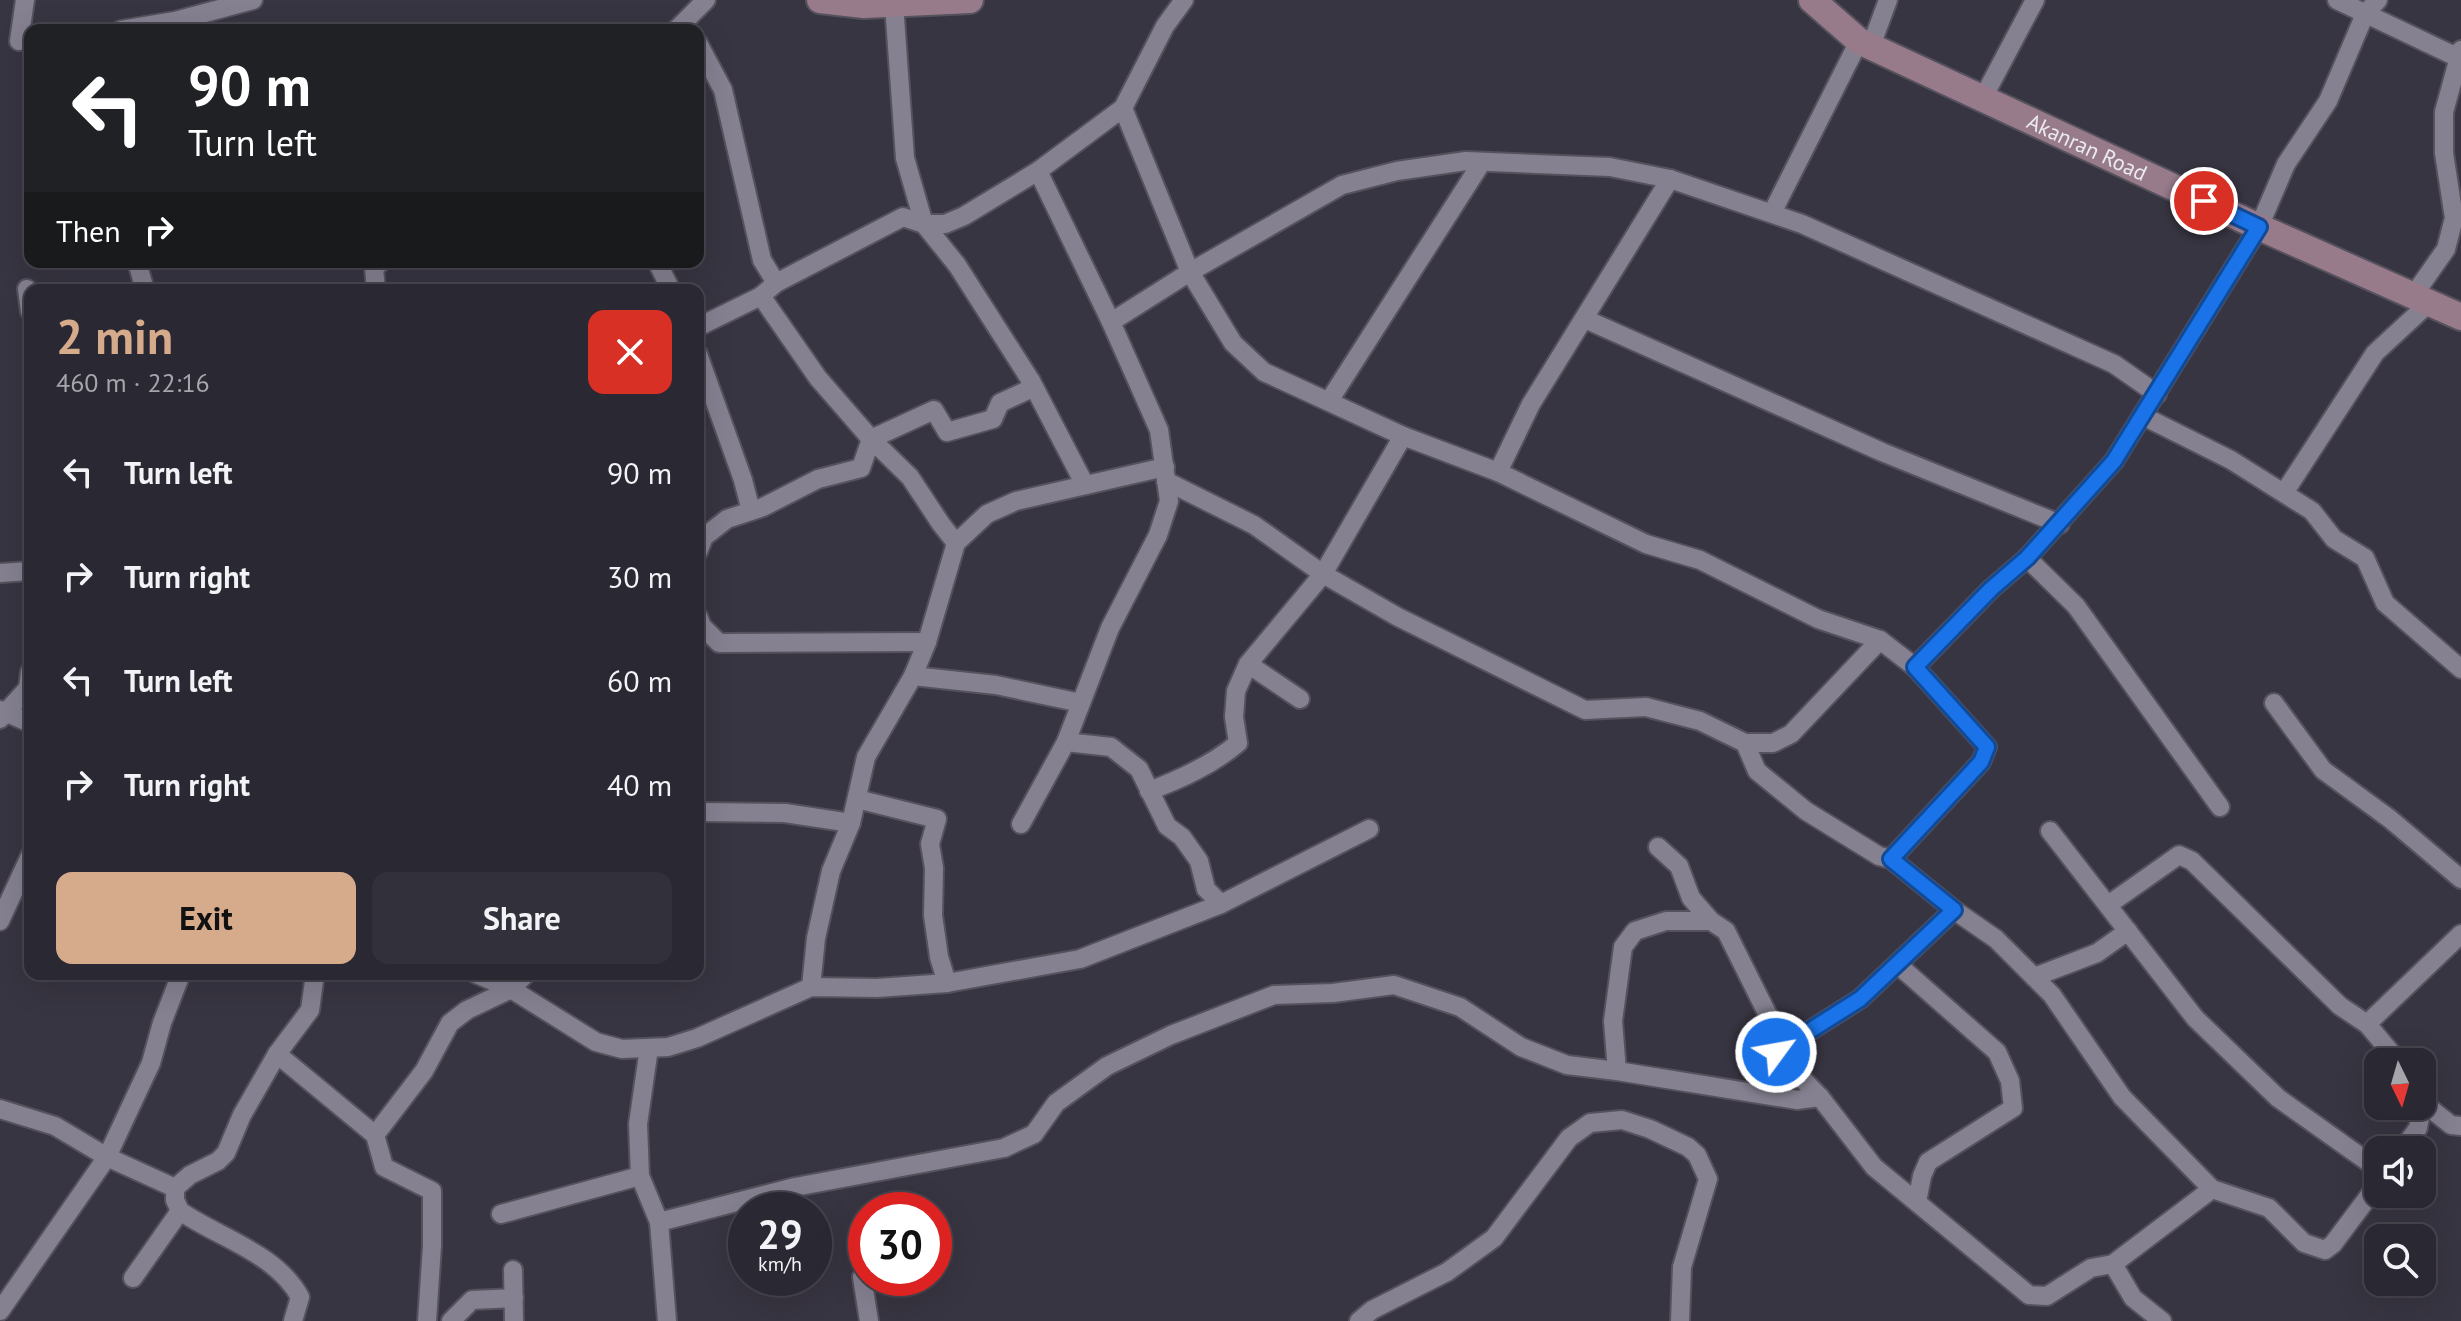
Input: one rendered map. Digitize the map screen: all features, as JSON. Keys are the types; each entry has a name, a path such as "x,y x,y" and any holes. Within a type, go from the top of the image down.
{"main road":[{"path":"820,0 864,5 970,0"},
{"name":"Akanran Road","path":"1812,0 1865,44 2461,317"}],"street":[{"path":"16,41 25,0"},
{"path":"182,24 253,0"},
{"path":"686,24 706,0"},
{"path":"704,324 903,217 924,224 945,224 964,216 1038,171 1123,108 1165,26 1184,0"},
{"path":"1772,213 1888,0"},
{"path":"1983,98 2035,0"},
{"path":"2284,493 2375,353 2421,299 2446,249 2454,218 2444,153 2444,112 2460,56 2371,7 2337,0"},
{"path":"894,4 905,158 924,224 957,265 1031,381 1085,485"},
{"path":"1915,667 2060,524 2114,461 2259,227 2286,164 2328,101 2371,7"},
{"path":"704,54 723,90 762,260 776,283"},
{"path":"1123,108 1190,272 1233,343 1264,372 1403,436 1498,472 1646,544 1700,560 1818,619 1880,640 1915,667 1987,747 1981,762 1891,859"},
{"path":"1111,322 1190,272 1342,185 1397,171 1466,161 1610,167 1670,179 1802,224 2114,364 2157,394"},
{"path":"1329,401 1482,162"},
{"path":"1021,824 1066,742 1110,628 1158,535 1169,501 1159,430 1038,171"},
{"path":"1498,472 1531,404 1670,179"},
{"path":"761,296 818,378 871,439 910,477 956,543"},
{"path":"1585,319 1882,452 2060,524"},
{"path":"704,371 751,511"},
{"path":"704,537 727,519 818,479 861,468 871,439 934,410 947,432 993,419 1000,403 1028,390 1031,381"},
{"path":"2143,416 2231,460 2312,511 2334,539 2365,558 2385,603 2461,669"},
{"path":"1149,791 1180,780 1221,758 1238,743 1234,717 1236,691 1248,664 1323,574 1403,436"},
{"path":"811,987 816,938 831,871 851,823 866,757 913,676 927,642 956,543 987,514 1016,501 1085,485 1165,474 1254,525 1323,574 1398,617 1585,710 1646,707 1700,721 1745,743 1773,743 1791,734 1880,640"},
{"path":"2027,558 2076,606 2220,807"},
{"path":"0,573 24,571"},
{"path":"704,628 719,643 927,642"},
{"path":"1248,664 1300,699"},
{"path":"913,676 996,685 1081,703"},
{"path":"24,692 2,713 24,721"},
{"path":"2274,703 2323,770 2390,819 2461,879"},
{"path":"1066,742 1111,747 1139,769 1167,826 1182,837 1199,861 1206,889 1221,904"},
{"path":"1745,743 1757,771 1806,811 1879,856 1891,859 1996,939 2052,995 2122,1097 2212,1189 2269,1208 2304,1243 2325,1250 2364,1203"},
{"path":"857,799 937,819 930,844 934,868 933,915 939,957 947,983"},
{"path":"704,812 785,813 851,823"},
{"path":"490,980 511,989 596,1042 622,1049 668,1047 697,1038 811,987 877,988 947,983 1080,959 1221,904 1369,829"},
{"path":"2050,831 2195,1018 2278,1098 2364,1159"},
{"path":"1658,847 1679,866 1691,898 1711,921 1726,931 1771,1021 1776,1052 1820,1097 1874,1167 2029,1295 2047,1296 2091,1268 2113,1264 2212,1189"},
{"path":"2108,905 2179,855 2192,861 2340,1006 2367,1024 2387,1048"},
{"path":"0,921 24,869"},
{"path":"1666,921 1691,898"},
{"path":"1776,1052 1860,999 1954,910"},
{"path":"1617,1071 1613,1021 1623,947 1635,931 1666,921 1711,921"},
{"path":"2034,977 2097,953 2128,931"},
{"path":"2367,1024 2461,934"},
{"path":"1897,964 1997,1052 2014,1095 2013,1108 1928,1162 1917,1202"},
{"path":"0,1311 107,1157 151,1063 179,980"},
{"path":"293,1321 300,1297 293,1284 269,1262 180,1211 175,1200 175,1188 226,1153 242,1115 277,1054 310,1010 314,980"},
{"path":"375,1135 424,1071 450,1023 467,1010 511,989 520,980"},
{"path":"659,1222 795,1187 1004,1148 1034,1134 1056,1103 1107,1066 1171,1035 1274,995 1333,993 1394,985 1460,1007 1521,1047 1567,1065 1797,1100 1820,1097"},
{"path":"649,1048 638,1124 640,1176 659,1222 667,1321"},
{"path":"277,1054 375,1135 384,1167 432,1191 427,1321"},
{"path":"0,1109 55,1126 107,1157 175,1188"},
{"path":"2436,1114 2451,1125 2461,1126"},
{"path":"1370,1317 1447,1272 1494,1238 1569,1138 1590,1123 1622,1120 1688,1147 1697,1155 1708,1179 1682,1267 1680,1321"},
{"path":"501,1214 640,1176"},
{"path":"133,1278 180,1211"},
{"path":"2113,1264 2133,1298 2162,1321"},
{"path":"513,1270 514,1321"},
{"path":"865,1296 869,1321"},
{"path":"451,1321 472,1300 514,1298"}],"route":[{"path":"1776,1052 1860,999 1954,910 1891,859 1981,762 1987,747 1915,667 2060,524 2114,461 2157,394 2259,227 2204,201"}]}
